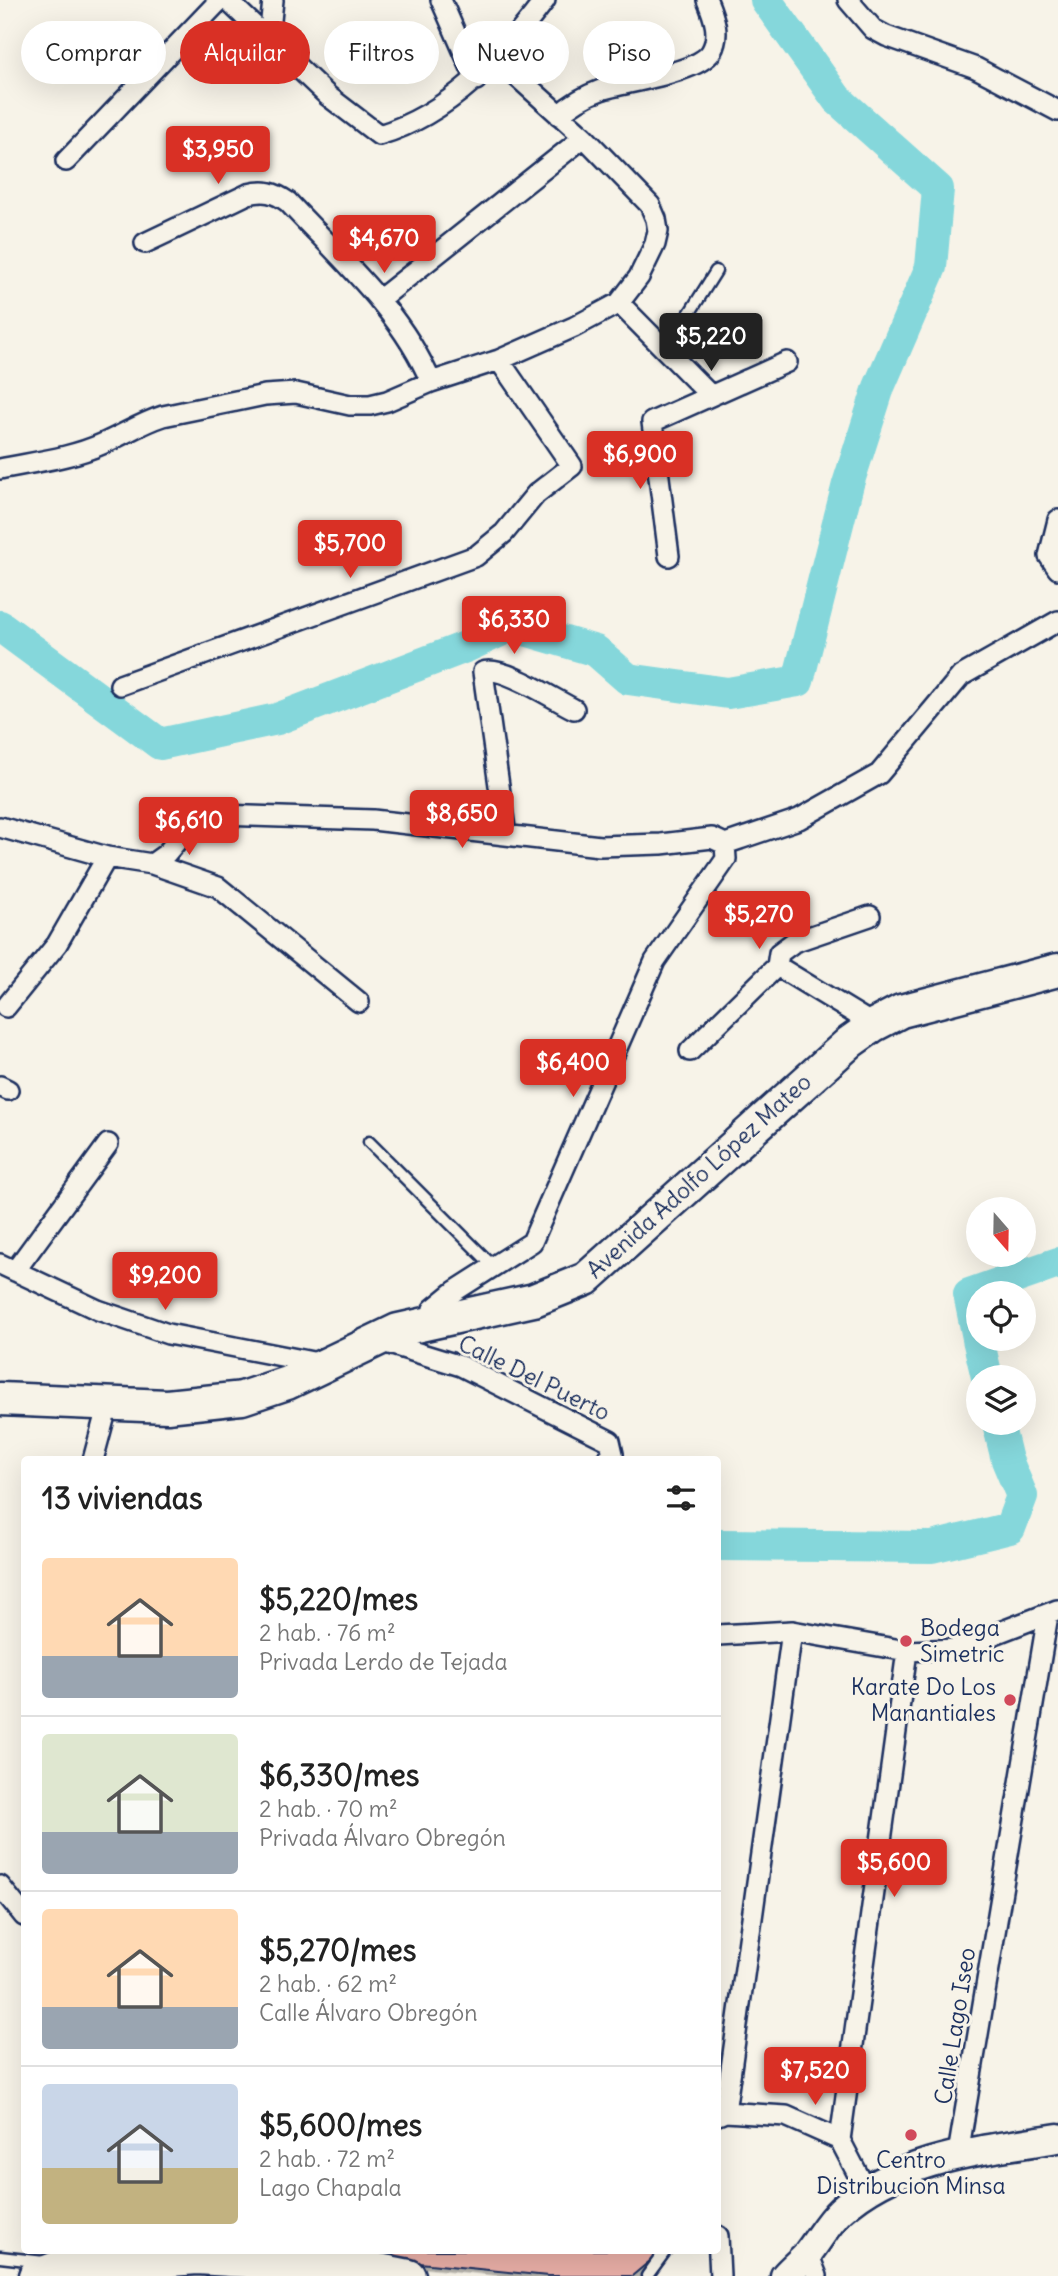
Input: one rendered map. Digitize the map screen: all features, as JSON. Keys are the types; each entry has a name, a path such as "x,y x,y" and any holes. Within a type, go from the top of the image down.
{"main road":[{"name":"Avenida Adolfo López Mateo","path":"0,1399 167,1406 242,1398 286,1383 398,1330 534,1300 586,1279 850,1042 874,1025 901,1012 1058,970"},
{"path":"785,2276 813,2264 839,2212 866,2190 918,2167 958,2154 1058,2138"},
{"path":"72,2267 97,2254"},
{"path":"308,2254 409,2276"},
{"path":"34,2276 72,2267 197,2258 264,2262 331,2276"}],"street":[{"path":"66,161 220,0"},
{"path":"227,0 249,21"},
{"path":"271,21 273,0"},
{"path":"441,0 453,22"},
{"path":"527,21 545,0"},
{"path":"559,115 577,100 603,90 702,62 710,54 716,37 715,23 707,0"},
{"path":"848,0 860,17 880,33 976,68 1058,111"},
{"path":"310,79 380,135 399,130 419,119 468,84"},
{"path":"0,469 102,445 146,421 219,403 296,393 350,405 370,405 387,401 431,382 499,360 574,327 619,303 639,277 655,244 658,231 650,205 584,137 525,84"},
{"path":"379,300 584,137"},
{"path":"145,243 248,194 259,191 274,192 288,202 379,300 421,358 431,382"},
{"path":"619,303 710,395"},
{"path":"120,685 476,556 504,533 536,494 572,466 499,360"},
{"path":"669,556 652,422 788,362"},
{"path":"1058,520 1049,556 1058,569"},
{"path":"152,864 166,855 182,835 202,818 218,815 373,820 600,846 661,844 712,838 726,844 799,820 879,774 961,676 1058,621"},
{"path":"506,835 483,672 489,670 504,673 574,709"},
{"path":"0,827 107,857 152,864 218,887 359,1002"},
{"path":"435,1322 433,1309 455,1291 532,1242 655,961 726,859 726,844"},
{"path":"6,1007 58,944 107,857"},
{"path":"690,1051 777,966 779,953 794,942 870,916"},
{"path":"777,966 874,1025"},
{"path":"108,1144 7,1268 98,1310 167,1334 327,1365"},
{"name":"Calle Del Puerto","path":"376,1340 461,1366 589,1429 610,1441 613,1454 611,1456"},
{"path":"94,1456 108,1404"},
{"path":"721,1635 792,1631 907,1651 956,1649 1053,1612"},
{"name":"Calle Lago Iseo","path":"958,2154 1053,1612"},
{"path":"792,1631 721,2113 786,2116 840,2140"},
{"path":"866,2190 840,2140 907,1651"},
{"path":"0,1886 21,1912"},
{"path":"719,2254 720,2276"}],"lane":[{"path":"663,346 684,322 716,271"},
{"path":"369,1142 494,1267"},
{"path":"647,2276 663,2254"},
{"path":"0,2257 72,2267"}],"building":[{"path":"373,2254 658,2254 632,2276 548,2276 400,2261"}],"waterway":[{"path":"0,626 160,744 277,719 468,646 511,626 596,651 628,679 728,693 798,681 848,484 879,387 931,267 938,189 837,99 766,0"},
{"path":"1006,1281 1058,1263"},
{"path":"981,1351 984,1365"},
{"path":"721,1545 932,1547 1010,1528 1022,1496 1007,1460 1001,1435"}],"place":[{"name":"Bodega Simetric","path":"906,1641"},
{"name":"Karate Do Los Manantiales","path":"1010,1700"},
{"name":"Centro Distribucion Minsa","path":"911,2135"}]}
